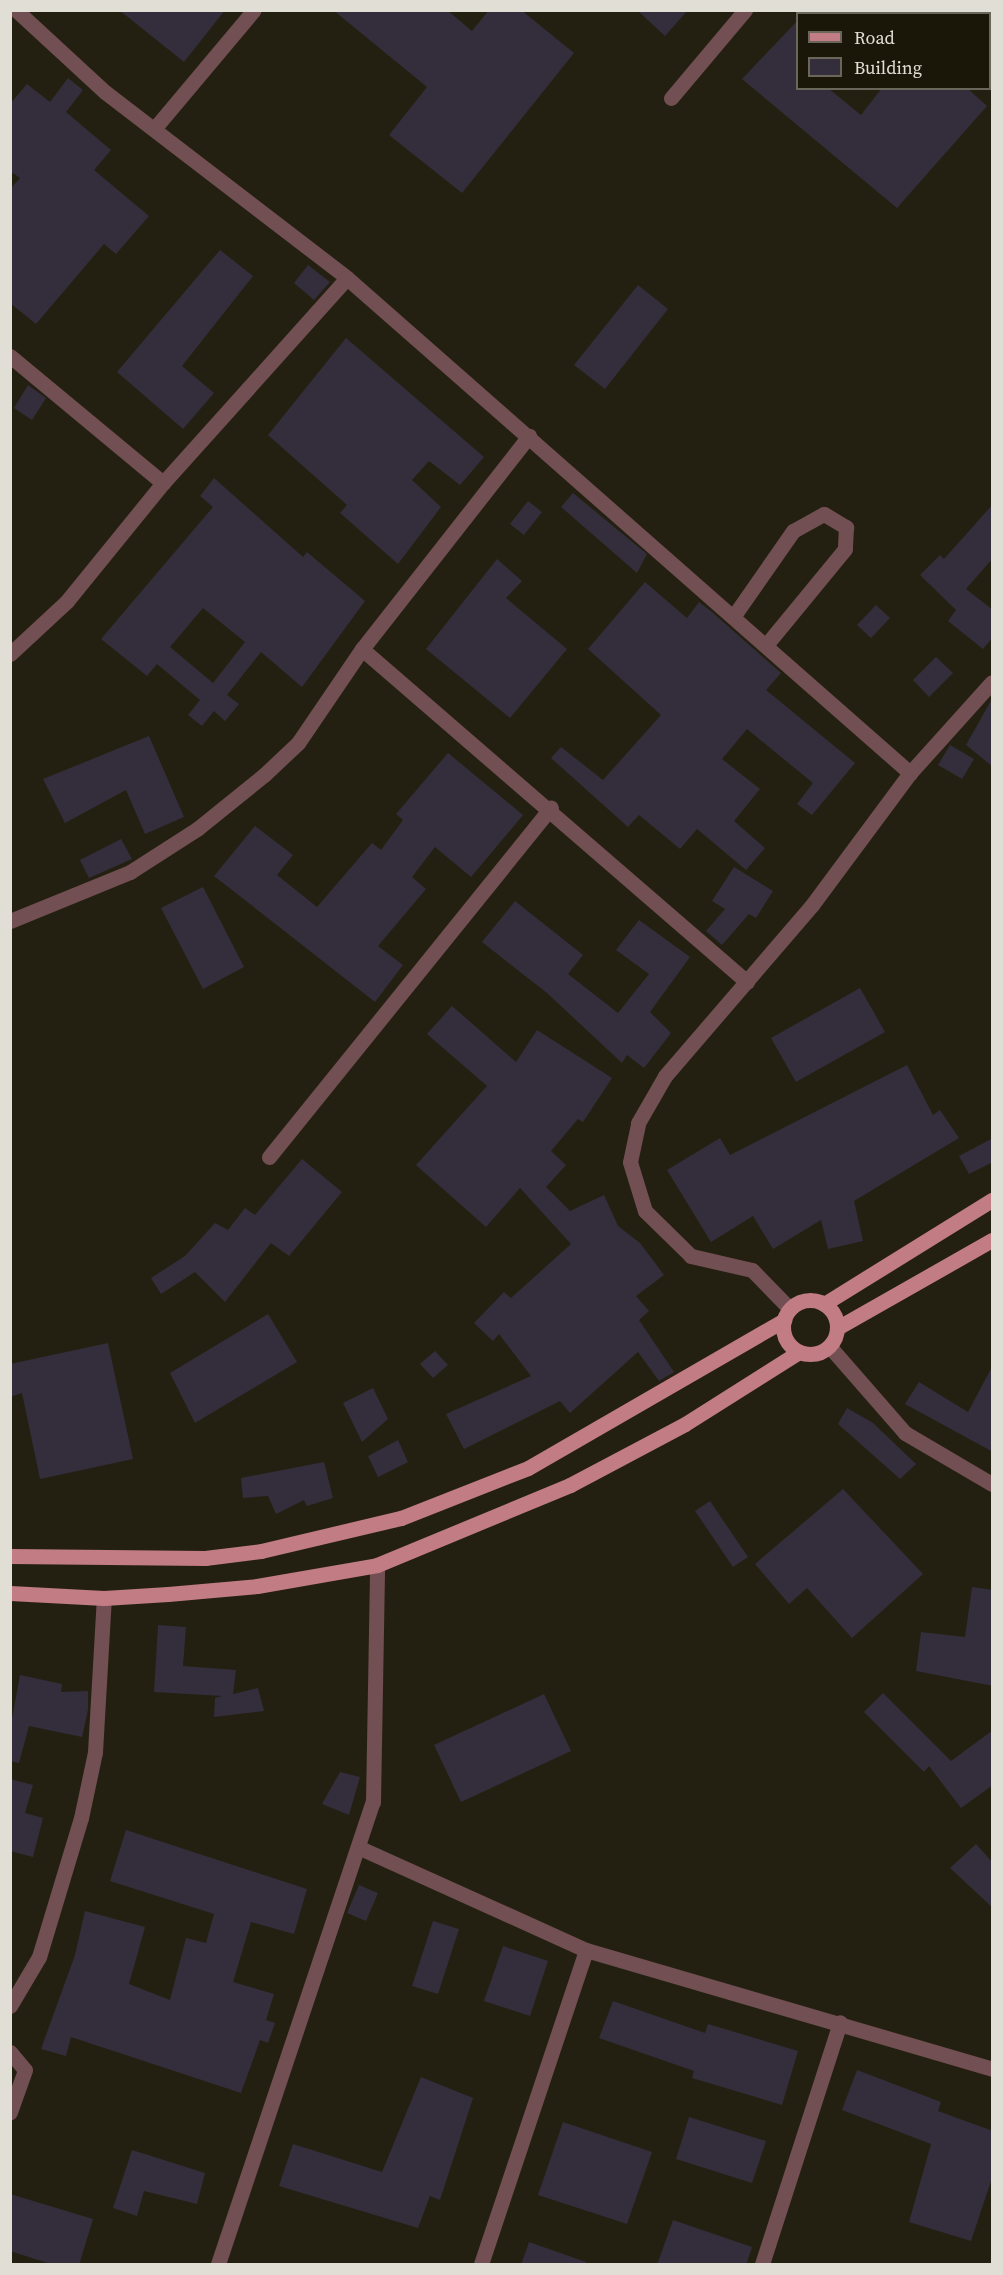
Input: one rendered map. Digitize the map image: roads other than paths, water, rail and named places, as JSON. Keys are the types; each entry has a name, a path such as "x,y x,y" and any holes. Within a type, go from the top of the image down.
{"main road":[{"path":"10,1556 205,1558 261,1551 401,1518 528,1468 787,1314 800,1302 824,1304 993,1200"},
{"path":"10,1593 104,1598 257,1586 377,1565 570,1485 685,1424 800,1352 830,1347 837,1328 993,1240"},
{"path":"824,1304 837,1328"},
{"path":"787,1314 783,1333 800,1352"}],"street":[{"path":"16,10 154,129 347,278 910,773"},
{"path":"154,129 254,10"},
{"path":"671,98 745,10"},
{"path":"10,654 67,601 163,483 347,278"},
{"path":"10,356 163,483"},
{"path":"10,921 130,872 197,830 298,743 362,649 529,436"},
{"path":"733,617 793,531 824,514 846,528 845,549 767,645"},
{"path":"362,649 551,808 747,982"},
{"path":"787,1314 752,1270 691,1256 645,1211 630,1162 638,1123 664,1076 747,982 910,773 993,682"},
{"path":"269,1157 551,808"},
{"path":"830,1347 905,1433 993,1484"},
{"path":"218,2265 360,1848 373,1802 377,1755 377,1565"},
{"path":"10,2006 39,1957 81,1818 95,1752 104,1598"},
{"path":"360,1848 586,1950 840,2022 993,2069"},
{"path":"481,2265 586,1950"},
{"path":"762,2265 840,2022"},
{"path":"10,2052 25,2070 10,2112"}]}
